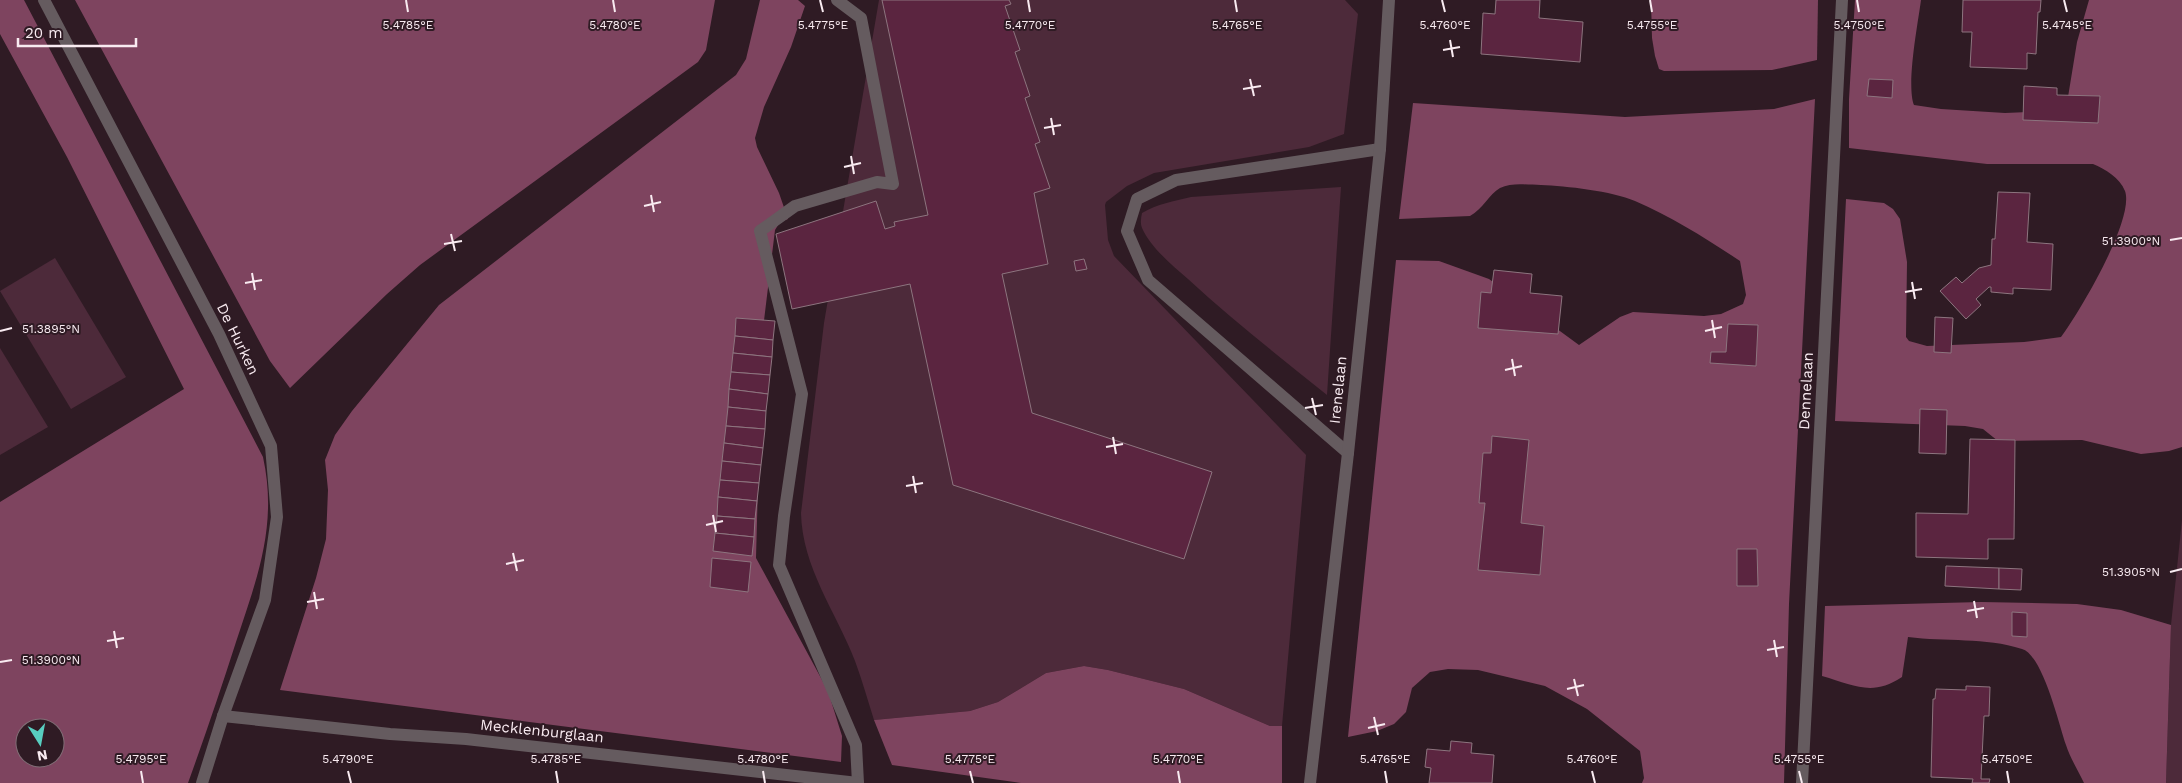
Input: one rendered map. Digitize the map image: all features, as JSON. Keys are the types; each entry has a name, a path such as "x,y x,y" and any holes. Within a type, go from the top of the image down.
{"street":[{"name":"De Hurken","path":"44,0 219,334 271,446 278,517 265,600 223,716 202,783"},
{"path":"837,0 861,18 893,184 877,182 795,206 760,231 802,394 784,516 779,565 856,745 858,783"},
{"name":"Irenelaan","path":"1310,783 1348,453 1380,149 1389,0"},
{"name":"Dennelaan","path":"1802,783 1842,0"},
{"path":"1348,453 1148,280 1126,231 1136,199 1176,180 1380,149"},
{"name":"Mecklenburglaan","path":"223,716 390,734 466,739 858,783"}],"shaded area":[{"path":"0,0 24,0 263,457 268,506 267,529 258,574 188,783 0,783 0,502 184,389 67,157 0,34"},
{"path":"75,0 715,0 706,50 698,62 420,265 387,294 290,388 270,361"},
{"path":"760,0 798,0 805,6 791,47 764,107 755,138 757,147 779,193 788,219 780,222 775,230 762,337 756,558 828,691 842,736 841,762 280,690 316,578 326,539 328,490 325,460 335,435 352,411 439,305 736,75 746,59"},
{"path":"879,0 1345,0 1358,14 1344,134 1309,147 1154,173 1127,186 1106,202 1105,205 1108,240 1114,256 1306,455 1282,726 1270,726 1184,689 1084,666 1046,673 998,702 970,711 874,720 855,661 821,589 807,552 801,513 824,323"},
{"path":"1651,0 1818,0 1817,60 1772,70 1664,71 1659,69 1655,56 1652,38"},
{"path":"1855,0 1921,0 1911,83 1914,105 1941,109 2005,113 2052,111 2068,97 2077,42 2089,0 2182,0 2182,447 2169,451 2141,454 2082,440 1998,441 1983,429 1965,426 1835,421 1846,199 1884,203 1893,209 1900,219 1907,262 1906,337 1909,341 1927,346 2024,342 2061,337 2104,266 2122,222 2126,204 2125,191 2120,182 2107,171 2093,164 1987,164 1849,148 1849,99"},
{"path":"1815,99 1789,604 1784,783 1642,783 1644,778 1640,751 1587,709 1545,686 1478,670 1448,669 1430,672 1412,688 1406,712 1394,724 1377,731 1348,737 1396,260 1439,261 1489,279 1579,345 1620,317 1633,312 1704,316 1721,314 1743,304 1746,295 1740,261 1676,221 1635,201 1614,194 1563,187 1515,184 1500,188 1492,194 1479,210 1470,216 1399,219 1413,103 1625,117 1774,109"},
{"path":"1341,187 1327,395 1239,324 1169,262 1146,235 1141,221 1142,213 1154,207 1191,197"},
{"path":"55,258 126,377 71,409 0,291"},
{"path":"0,348 48,427 0,455"},
{"path":"2182,520 2182,783 2166,783 2171,625"},
{"path":"1981,602 2077,604 2121,610 2171,625 2166,783 2084,783 2068,750 2055,707 2037,664 2030,654 2022,649 1980,641 1908,637 1902,677 1891,683 1872,688 1853,686 1822,676 1825,606"},
{"path":"1084,666 1184,689 1270,726 1282,726 1282,783 1021,783 892,765 874,720 970,711 998,702 1046,673"}],"building":[{"path":"882,0 1009,0 1011,4 1005,6 1020,50 1015,52 1030,96 1025,98 1040,142 1035,144 1050,188 1034,193 1048,264 1002,274 1032,413 1212,472 1184,559 953,485 910,284 792,309 776,234 876,201 885,229 895,226 894,222 928,215"},
{"path":"1496,0 1540,0 1539,18 1583,22 1580,62 1481,54 1483,13 1495,14"},
{"path":"1963,0 2041,0 2040,12 2038,12 2036,54 2027,53 2027,69 1970,67 1972,32 1962,32"},
{"path":"1869,79 1893,80 1892,98 1867,96"},
{"path":"2024,86 2057,88 2057,95 2100,96 2098,123 2023,120"},
{"path":"1998,192 2030,193 2027,242 2053,244 2051,290 2013,288 2013,294 1991,292 1991,287 1989,287 1976,299 1981,305 1966,319 1940,291 1956,277 1962,283 1979,268 1991,265"},
{"path":"1084,259 1087,269 1076,271 1074,261"},
{"path":"1494,270 1532,274 1530,293 1562,296 1558,334 1478,328 1481,292 1491,293"},
{"path":"1935,317 1953,318 1951,353 1934,352"},
{"path":"736,318 775,321 773,340 735,336"},
{"path":"1728,324 1758,325 1756,366 1710,363 1711,352 1726,352"},
{"path":"735,336 773,340 772,357 733,353"},
{"path":"733,353 772,357 770,375 731,372"},
{"path":"731,372 770,375 768,394 729,389"},
{"path":"729,389 768,394 766,411 728,407"},
{"path":"728,407 766,411 765,429 726,426"},
{"path":"1920,409 1947,410 1946,454 1919,453"},
{"path":"726,426 765,429 763,448 724,443"},
{"path":"1492,436 1529,440 1521,523 1544,526 1540,575 1478,570 1485,503 1479,503 1483,453 1491,453"},
{"path":"1970,439 2015,440 2014,539 1988,539 1988,559 1916,557 1916,513 1968,514"},
{"path":"724,443 763,448 761,465 722,461"},
{"path":"722,461 761,465 759,483 720,480"},
{"path":"720,480 759,483 757,501 718,497"},
{"path":"718,497 757,501 755,519 717,516"},
{"path":"717,516 755,519 754,537 715,533"},
{"path":"715,533 754,537 752,556 713,551"},
{"path":"1737,549 1757,549 1758,586 1737,586"},
{"path":"712,558 751,562 748,592 710,587"},
{"path":"1946,566 1999,568 1999,589 1945,586"},
{"path":"1999,568 2022,569 2021,590 1999,589"},
{"path":"2012,612 2027,613 2027,637 2012,636"},
{"path":"1966,686 1990,687 1989,716 1984,716 1981,779 1990,779 1989,783 1972,783 1973,779 1931,777 1933,699 1935,699 1936,689 1966,690"},
{"path":"1451,741 1472,743 1471,753 1494,755 1492,783 1429,783 1431,768 1425,767 1427,749 1450,751"}]}
